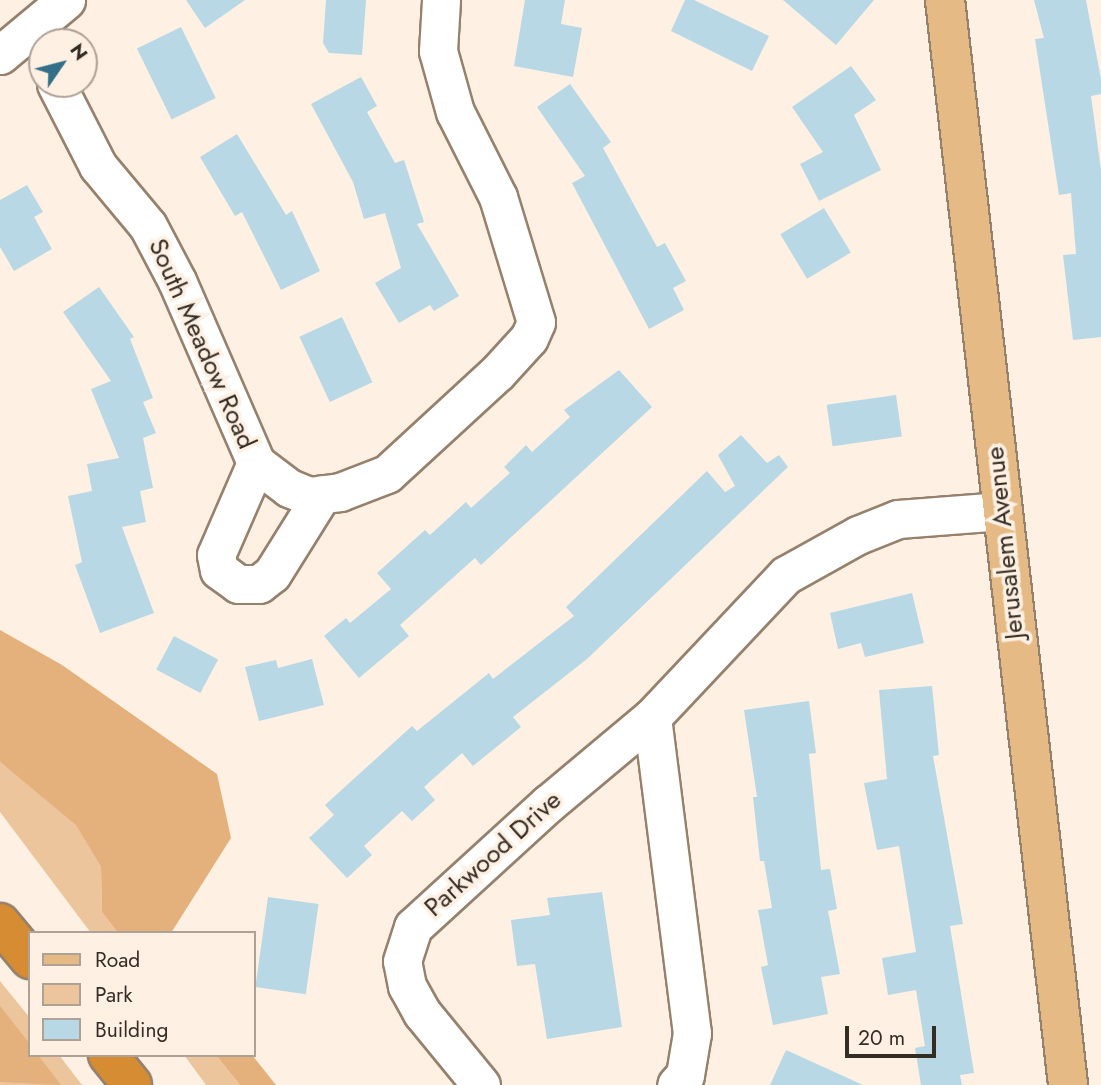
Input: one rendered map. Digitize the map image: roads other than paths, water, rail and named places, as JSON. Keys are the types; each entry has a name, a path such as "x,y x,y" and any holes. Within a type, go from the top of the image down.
{"highway":[{"path":"0,923 28,957"},
{"path":"110,1057 132,1085"}],"main road":[{"name":"Jerusalem Avenue","path":"945,0 1068,1085"}],"street":[{"path":"47,28 66,0"},
{"path":"322,494 272,574 259,584 238,583 219,570 216,555 256,463 289,488 309,496 369,484 387,474 497,373 529,338 536,322 498,197 454,112 438,51 441,0"},
{"path":"0,55 28,47"},
{"name":"South Meadow Road","path":"63,98 98,166 148,226 172,270 208,344 239,433 256,463"},
{"name":"Parkwood Drive","path":"481,1085 422,1013 407,986 402,961 413,927 549,803 652,717 786,575 858,535 898,519 1002,511"},
{"path":"652,717 692,1033 685,1075 676,1085"}]}
